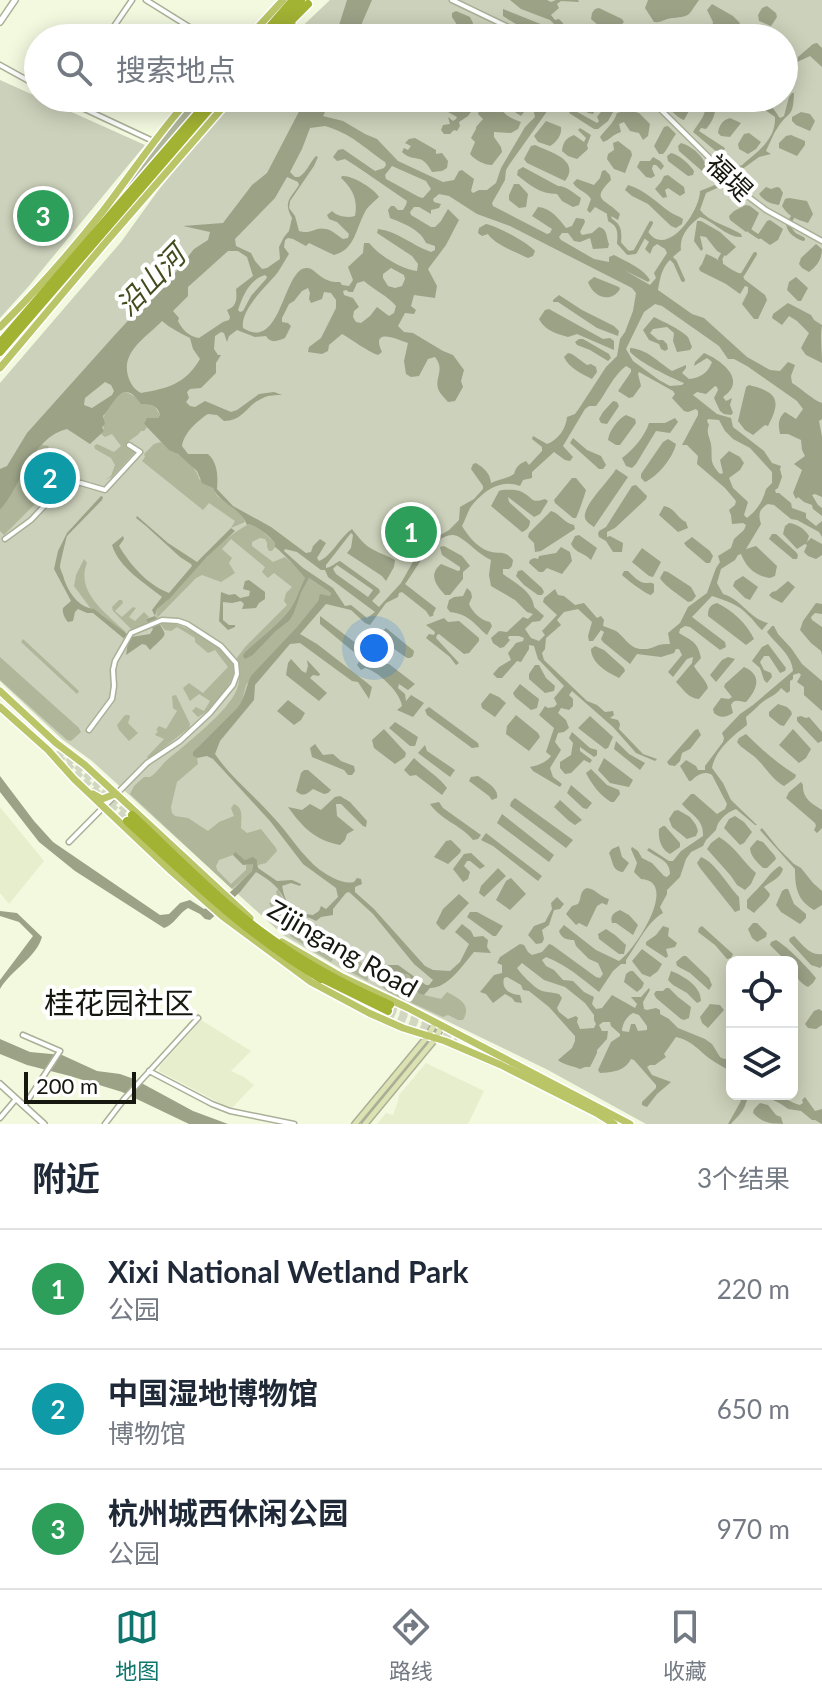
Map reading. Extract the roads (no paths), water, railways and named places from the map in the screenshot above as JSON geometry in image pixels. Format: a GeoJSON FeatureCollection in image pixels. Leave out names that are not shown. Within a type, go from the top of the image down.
{"type":"FeatureCollection","features":[{"type":"Feature","properties":{"kind":"highway"},"geometry":{"type":"LineString","coordinates":[[267,24],[284,0]]}},
{"type":"Feature","properties":{"kind":"highway"},"geometry":{"type":"LineString","coordinates":[[270,24],[293,0]]}},
{"type":"Feature","properties":{"kind":"highway"},"geometry":{"type":"LineString","coordinates":[[283,24],[307,1]]}},
{"type":"Feature","properties":{"kind":"highway"},"geometry":{"type":"LineString","coordinates":[[289,24],[307,1]]}},
{"type":"Feature","properties":{"kind":"highway"},"geometry":{"type":"LineString","coordinates":[[0,352],[198,112]]}},
{"type":"Feature","properties":{"kind":"highway"},"geometry":{"type":"LineString","coordinates":[[0,343],[209,112]]}},
{"type":"Feature","properties":{"kind":"highway"},"geometry":{"type":"LineString","coordinates":[[0,336],[43,298]]}},
{"type":"Feature","properties":{"kind":"highway"},"geometry":{"type":"LineString","coordinates":[[0,360],[43,298]]}},
{"type":"Feature","properties":{"kind":"highway"},"geometry":{"type":"LineString","coordinates":[[130,818],[266,944],[323,976]]}},
{"type":"Feature","properties":{"kind":"highway"},"geometry":{"type":"LineString","coordinates":[[228,910],[256,923]]}},
{"type":"Feature","properties":{"kind":"highway"},"geometry":{"type":"LineString","coordinates":[[228,910],[246,934]]}},
{"type":"Feature","properties":{"kind":"highway"},"geometry":{"type":"LineString","coordinates":[[279,940],[323,976]]}},
{"type":"Feature","properties":{"kind":"highway"},"geometry":{"type":"LineString","coordinates":[[270,952],[389,1008]]}},
{"type":"Feature","properties":{"kind":"main road"},"geometry":{"type":"LineString","coordinates":[[261,24],[284,0]]}},
{"type":"Feature","properties":{"kind":"main road"},"geometry":{"type":"LineString","coordinates":[[0,327],[100,215],[179,112]]}},
{"type":"Feature","properties":{"kind":"main road"},"geometry":{"type":"LineString","coordinates":[[0,368],[219,112]]}},
{"type":"Feature","properties":{"kind":"main road"},"geometry":{"type":"LineString","coordinates":[[0,691],[56,743],[85,765],[216,899]]}},
{"type":"Feature","properties":{"kind":"main road"},"geometry":{"type":"LineString","coordinates":[[0,707],[171,871],[216,899]]}},
{"type":"Feature","properties":{"kind":"main road"},"geometry":{"type":"LineString","coordinates":[[62,766],[98,798],[115,794]]}},
{"type":"Feature","properties":{"kind":"main road"},"geometry":{"type":"LineString","coordinates":[[123,802],[114,801],[112,811],[171,871]]}},
{"type":"Feature","properties":{"kind":"main road","name":"Zijingang Road"},"geometry":{"type":"LineString","coordinates":[[256,923],[342,977],[630,1124]]}},
{"type":"Feature","properties":{"kind":"main road","name":"Zijingang Road"},"geometry":{"type":"LineString","coordinates":[[246,934],[311,982],[350,1004],[403,1028],[445,1041],[501,1065],[614,1124]]}},
{"type":"Feature","properties":{"kind":"main road"},"geometry":{"type":"LineString","coordinates":[[365,1124],[438,1025]]}},
{"type":"Feature","properties":{"kind":"main road"},"geometry":{"type":"LineString","coordinates":[[355,1124],[432,1037]]}},
{"type":"Feature","properties":{"kind":"street"},"geometry":{"type":"LineString","coordinates":[[0,22],[15,0]]}},
{"type":"Feature","properties":{"kind":"street"},"geometry":{"type":"LineString","coordinates":[[116,24],[132,0]]}},
{"type":"Feature","properties":{"kind":"street"},"geometry":{"type":"LineString","coordinates":[[146,0],[185,24]]}},
{"type":"Feature","properties":{"kind":"street"},"geometry":{"type":"LineString","coordinates":[[452,0],[502,24]]}},
{"type":"Feature","properties":{"kind":"street"},"geometry":{"type":"LineString","coordinates":[[0,65],[24,78]]}},
{"type":"Feature","properties":{"kind":"street"},"geometry":{"type":"LineString","coordinates":[[91,112],[154,142]]}},
{"type":"Feature","properties":{"kind":"street","name":"福堤"},"geometry":{"type":"LineString","coordinates":[[663,112],[750,198],[822,241]]}},
{"type":"Feature","properties":{"kind":"street"},"geometry":{"type":"LineString","coordinates":[[5,539],[31,520],[66,483],[81,483],[105,490],[140,452],[131,445]]}},
{"type":"Feature","properties":{"kind":"street"},"geometry":{"type":"LineString","coordinates":[[69,842],[147,763],[180,741],[210,713],[229,692],[237,674],[236,663],[227,651],[187,624],[174,620],[162,620],[130,634],[113,670],[112,699],[89,730]]}},
{"type":"Feature","properties":{"kind":"street"},"geometry":{"type":"LineString","coordinates":[[105,1124],[198,1018]]}},
{"type":"Feature","properties":{"kind":"street"},"geometry":{"type":"LineString","coordinates":[[23,1035],[60,1051],[24,1106]]}},
{"type":"Feature","properties":{"kind":"street"},"geometry":{"type":"LineString","coordinates":[[149,1071],[230,1111],[294,1124]]}},
{"type":"Feature","properties":{"kind":"street"},"geometry":{"type":"LineString","coordinates":[[0,1084],[44,1124]]}},
{"type":"Feature","properties":{"kind":"street"},"geometry":{"type":"LineString","coordinates":[[0,1118],[16,1099]]}},
{"type":"Feature","properties":{"kind":"waterway"},"geometry":{"type":"LineString","coordinates":[[609,215],[619,230],[619,243],[628,253],[635,252],[651,223]]}},
{"type":"Feature","properties":{"kind":"waterway"},"geometry":{"type":"LineString","coordinates":[[792,218],[788,224],[790,230],[803,239]]}},
{"type":"Feature","properties":{"kind":"waterway"},"geometry":{"type":"LineString","coordinates":[[750,231],[759,237]]}},
{"type":"Feature","properties":{"kind":"waterway"},"geometry":{"type":"LineString","coordinates":[[721,262],[723,254]]}},
{"type":"Feature","properties":{"kind":"waterway"},"geometry":{"type":"LineString","coordinates":[[743,274],[755,254]]}},
{"type":"Feature","properties":{"kind":"waterway"},"geometry":{"type":"LineString","coordinates":[[671,258],[683,280]]}},
{"type":"Feature","properties":{"kind":"tunnel"},"geometry":{"type":"LineString","coordinates":[[59,749],[132,815]]}},
{"type":"Feature","properties":{"kind":"tunnel"},"geometry":{"type":"LineString","coordinates":[[57,756],[127,821]]}},
{"type":"Feature","properties":{"kind":"tunnel"},"geometry":{"type":"LineString","coordinates":[[390,1005],[438,1027]]}},
{"type":"Feature","properties":{"kind":"tunnel"},"geometry":{"type":"LineString","coordinates":[[388,1011],[456,1042]]}},
{"type":"Feature","properties":{"kind":"place","name":"杭州城西休闲公园"},"geometry":{"type":"Point","coordinates":[43,216]}},
{"type":"Feature","properties":{"kind":"place","name":"中国湿地博物馆"},"geometry":{"type":"Point","coordinates":[50,478]}},
{"type":"Feature","properties":{"kind":"place","name":"Xixi National Wetland Park"},"geometry":{"type":"Point","coordinates":[411,532]}},
{"type":"Feature","properties":{"kind":"district","name":"桂花园社区"},"geometry":{"type":"Point","coordinates":[119,1002]}},
{"type":"Feature","properties":{"kind":"water label","name":"沿山河"},"geometry":{"type":"Point","coordinates":[150,280]}}]}
